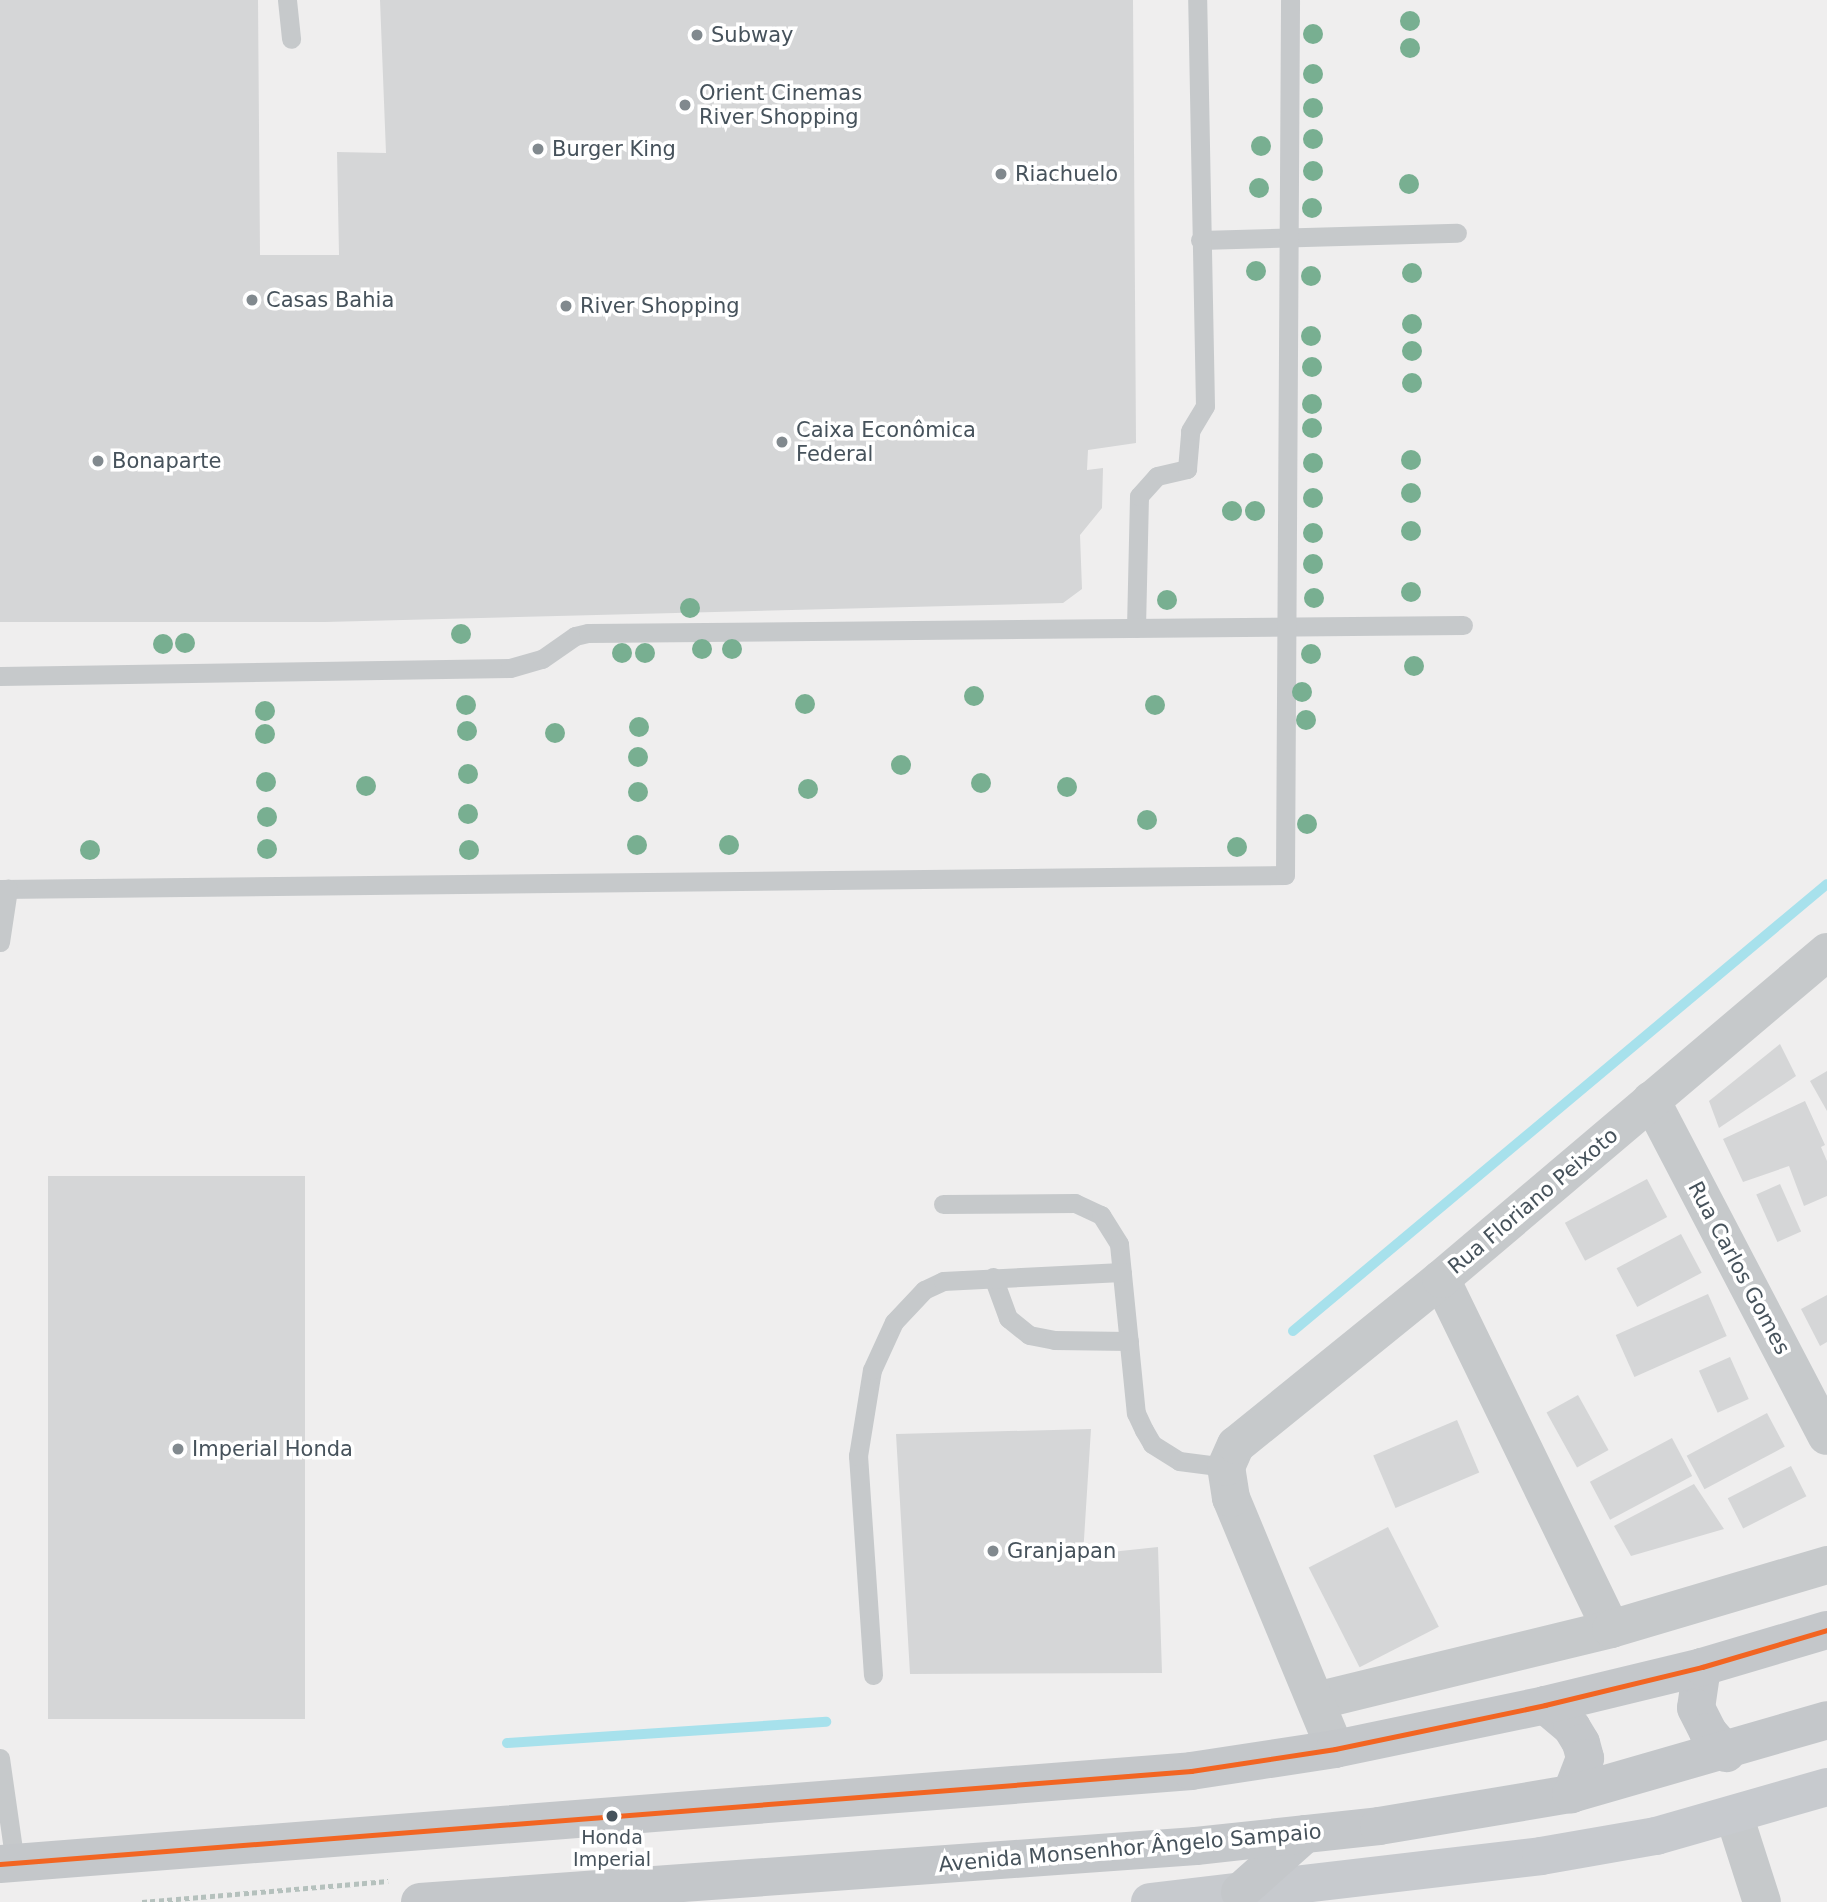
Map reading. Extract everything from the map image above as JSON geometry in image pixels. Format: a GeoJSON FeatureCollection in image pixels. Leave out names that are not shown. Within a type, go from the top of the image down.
{"type":"FeatureCollection","features":[{"type":"Feature","properties":{"kind":"main road"},"geometry":{"type":"LineString","coordinates":[[7,1864],[1191,1771],[1335,1749],[1545,1705],[1702,1667],[1827,1630]]}},
{"type":"Feature","properties":{"kind":"main road"},"geometry":{"type":"LineString","coordinates":[[1702,1667],[1696,1708],[1708,1732],[1726,1753]]}},
{"type":"Feature","properties":{"kind":"main road"},"geometry":{"type":"LineString","coordinates":[[1545,1705],[1572,1728],[1583,1751],[1583,1766],[1571,1794]]}},
{"type":"Feature","properties":{"kind":"main road","name":"Avenida Monsenhor Ângelo Sampaio"},"geometry":{"type":"LineString","coordinates":[[420,1902],[1196,1846],[1305,1834],[1571,1794],[1726,1753],[1827,1720]]}},
{"type":"Feature","properties":{"kind":"main road"},"geometry":{"type":"LineString","coordinates":[[1240,1892],[1305,1834]]}},
{"type":"Feature","properties":{"kind":"street","name":"Rua Floriano Peixoto"},"geometry":{"type":"LineString","coordinates":[[1231,1456],[1827,952]]}},
{"type":"Feature","properties":{"kind":"street","name":"Rua Carlos Gomes"},"geometry":{"type":"LineString","coordinates":[[1651,1100],[1827,1436]]}},
{"type":"Feature","properties":{"kind":"street"},"geometry":{"type":"LineString","coordinates":[[1441,1279],[1611,1629]]}},
{"type":"Feature","properties":{"kind":"street"},"geometry":{"type":"LineString","coordinates":[[1231,1456],[1231,1499],[1317,1700],[1335,1749]]}},
{"type":"Feature","properties":{"kind":"street"},"geometry":{"type":"LineString","coordinates":[[1317,1700],[1611,1629],[1827,1565]]}},
{"type":"Feature","properties":{"kind":"street"},"geometry":{"type":"LineString","coordinates":[[1150,1902],[1541,1856],[1656,1836],[1827,1787]]}},
{"type":"Feature","properties":{"kind":"street"},"geometry":{"type":"LineString","coordinates":[[1734,1815],[1762,1902]]}},
{"type":"Feature","properties":{"kind":"lane"},"geometry":{"type":"LineString","coordinates":[[287,0],[291,39]]}},
{"type":"Feature","properties":{"kind":"lane"},"geometry":{"type":"LineString","coordinates":[[1136,628],[1139,496],[1157,476],[1187,469],[1190,431],[1205,406],[1197,0]]}},
{"type":"Feature","properties":{"kind":"lane"},"geometry":{"type":"LineString","coordinates":[[0,942],[4,889],[1285,875],[1290,0]]}},
{"type":"Feature","properties":{"kind":"lane"},"geometry":{"type":"LineString","coordinates":[[1200,240],[1457,233]]}},
{"type":"Feature","properties":{"kind":"lane"},"geometry":{"type":"LineString","coordinates":[[0,676],[510,668],[542,659],[575,636],[587,633],[1463,625]]}},
{"type":"Feature","properties":{"kind":"lane"},"geometry":{"type":"LineString","coordinates":[[943,1204],[1085,1205],[1111,1225],[1119,1244],[1136,1413],[1152,1444],[1179,1461],[1231,1456]]}},
{"type":"Feature","properties":{"kind":"lane"},"geometry":{"type":"LineString","coordinates":[[873,1675],[858,1455],[872,1370],[894,1322],[924,1290],[943,1281],[1122,1272]]}},
{"type":"Feature","properties":{"kind":"lane"},"geometry":{"type":"LineString","coordinates":[[993,1277],[1008,1318],[1029,1335],[1054,1340],[1129,1342]]}},
{"type":"Feature","properties":{"kind":"lane"},"geometry":{"type":"LineString","coordinates":[[0,1758],[7,1864]]}},
{"type":"Feature","properties":{"kind":"building","name":"River Shopping"},"geometry":{"type":"Polygon","coordinates":[[[0,0],[258,0],[260,255],[339,255],[337,152],[386,153],[380,0],[1133,0],[1136,443],[1088,450],[1087,470],[1103,468],[1102,508],[1080,535],[1082,589],[1063,603],[325,622],[0,622],[0,0]]]}},
{"type":"Feature","properties":{"kind":"building"},"geometry":{"type":"Polygon","coordinates":[[[1780,1044],[1796,1076],[1719,1128],[1709,1101],[1780,1044]]]}},
{"type":"Feature","properties":{"kind":"building"},"geometry":{"type":"Polygon","coordinates":[[[1827,1071],[1827,1111],[1810,1081],[1827,1071]]]}},
{"type":"Feature","properties":{"kind":"building"},"geometry":{"type":"Polygon","coordinates":[[[1805,1101],[1825,1145],[1821,1147],[1827,1161],[1827,1196],[1804,1206],[1789,1166],[1743,1182],[1723,1139],[1805,1101]]]}},
{"type":"Feature","properties":{"kind":"building","name":"Imperial Honda"},"geometry":{"type":"Polygon","coordinates":[[[48,1176],[305,1176],[305,1719],[48,1719],[48,1176]]]}},
{"type":"Feature","properties":{"kind":"building"},"geometry":{"type":"Polygon","coordinates":[[[1647,1179],[1667,1217],[1585,1261],[1565,1223],[1647,1179]]]}},
{"type":"Feature","properties":{"kind":"building"},"geometry":{"type":"Polygon","coordinates":[[[1780,1184],[1801,1232],[1777,1242],[1756,1195],[1780,1184]]]}},
{"type":"Feature","properties":{"kind":"building"},"geometry":{"type":"Polygon","coordinates":[[[1681,1234],[1702,1273],[1637,1307],[1617,1268],[1681,1234]]]}},
{"type":"Feature","properties":{"kind":"building"},"geometry":{"type":"Polygon","coordinates":[[[1708,1294],[1727,1336],[1634,1377],[1616,1335],[1708,1294]]]}},
{"type":"Feature","properties":{"kind":"building"},"geometry":{"type":"Polygon","coordinates":[[[1827,1295],[1827,1342],[1820,1346],[1801,1309],[1827,1295]]]}},
{"type":"Feature","properties":{"kind":"building"},"geometry":{"type":"Polygon","coordinates":[[[1730,1357],[1749,1399],[1718,1413],[1699,1371],[1730,1357]]]}},
{"type":"Feature","properties":{"kind":"building"},"geometry":{"type":"Polygon","coordinates":[[[1578,1395],[1609,1450],[1577,1468],[1547,1412],[1578,1395]]]}},
{"type":"Feature","properties":{"kind":"building"},"geometry":{"type":"Polygon","coordinates":[[[1767,1413],[1785,1447],[1704,1489],[1687,1456],[1767,1413]]]}},
{"type":"Feature","properties":{"kind":"building"},"geometry":{"type":"Polygon","coordinates":[[[1457,1420],[1479,1472],[1396,1508],[1373,1456],[1457,1420]]]}},
{"type":"Feature","properties":{"kind":"building","name":"Granjapan"},"geometry":{"type":"Polygon","coordinates":[[[1091,1429],[1083,1555],[1158,1547],[1162,1673],[910,1674],[896,1434],[1091,1429]]]}},
{"type":"Feature","properties":{"kind":"building"},"geometry":{"type":"Polygon","coordinates":[[[1672,1438],[1692,1476],[1610,1520],[1590,1482],[1672,1438]]]}},
{"type":"Feature","properties":{"kind":"building"},"geometry":{"type":"Polygon","coordinates":[[[1791,1466],[1806,1496],[1743,1529],[1728,1498],[1791,1466]]]}},
{"type":"Feature","properties":{"kind":"building"},"geometry":{"type":"Polygon","coordinates":[[[1694,1484],[1724,1529],[1631,1556],[1614,1526],[1694,1484]]]}},
{"type":"Feature","properties":{"kind":"building"},"geometry":{"type":"Polygon","coordinates":[[[1388,1527],[1439,1627],[1360,1667],[1309,1567],[1388,1527]]]}},
{"type":"Feature","properties":{"kind":"waterway"},"geometry":{"type":"LineString","coordinates":[[1293,1331],[1827,884]]}},
{"type":"Feature","properties":{"kind":"waterway"},"geometry":{"type":"LineString","coordinates":[[507,1743],[826,1722]]}},
{"type":"Feature","properties":{"kind":"transit line"},"geometry":{"type":"LineString","coordinates":[[0,1864],[1191,1771],[1335,1749],[1545,1705],[1702,1667],[1827,1630]]}},
{"type":"Feature","properties":{"kind":"place","name":"Subway"},"geometry":{"type":"Point","coordinates":[697,35]}},
{"type":"Feature","properties":{"kind":"place","name":"Orient Cinemas River Shopping"},"geometry":{"type":"Point","coordinates":[685,105]}},
{"type":"Feature","properties":{"kind":"place","name":"Burger King"},"geometry":{"type":"Point","coordinates":[538,149]}},
{"type":"Feature","properties":{"kind":"place","name":"Riachuelo"},"geometry":{"type":"Point","coordinates":[1001,174]}},
{"type":"Feature","properties":{"kind":"place","name":"Casas Bahia"},"geometry":{"type":"Point","coordinates":[252,300]}},
{"type":"Feature","properties":{"kind":"place","name":"River Shopping"},"geometry":{"type":"Point","coordinates":[566,306]}},
{"type":"Feature","properties":{"kind":"place","name":"Caixa Econômica Federal"},"geometry":{"type":"Point","coordinates":[782,442]}},
{"type":"Feature","properties":{"kind":"place","name":"Bonaparte"},"geometry":{"type":"Point","coordinates":[98,461]}},
{"type":"Feature","properties":{"kind":"place","name":"Imperial Honda"},"geometry":{"type":"Point","coordinates":[178,1449]}},
{"type":"Feature","properties":{"kind":"place","name":"Granjapan"},"geometry":{"type":"Point","coordinates":[993,1551]}},
{"type":"Feature","properties":{"kind":"place","name":"Honda Imperial"},"geometry":{"type":"Point","coordinates":[612,1816]}}]}
